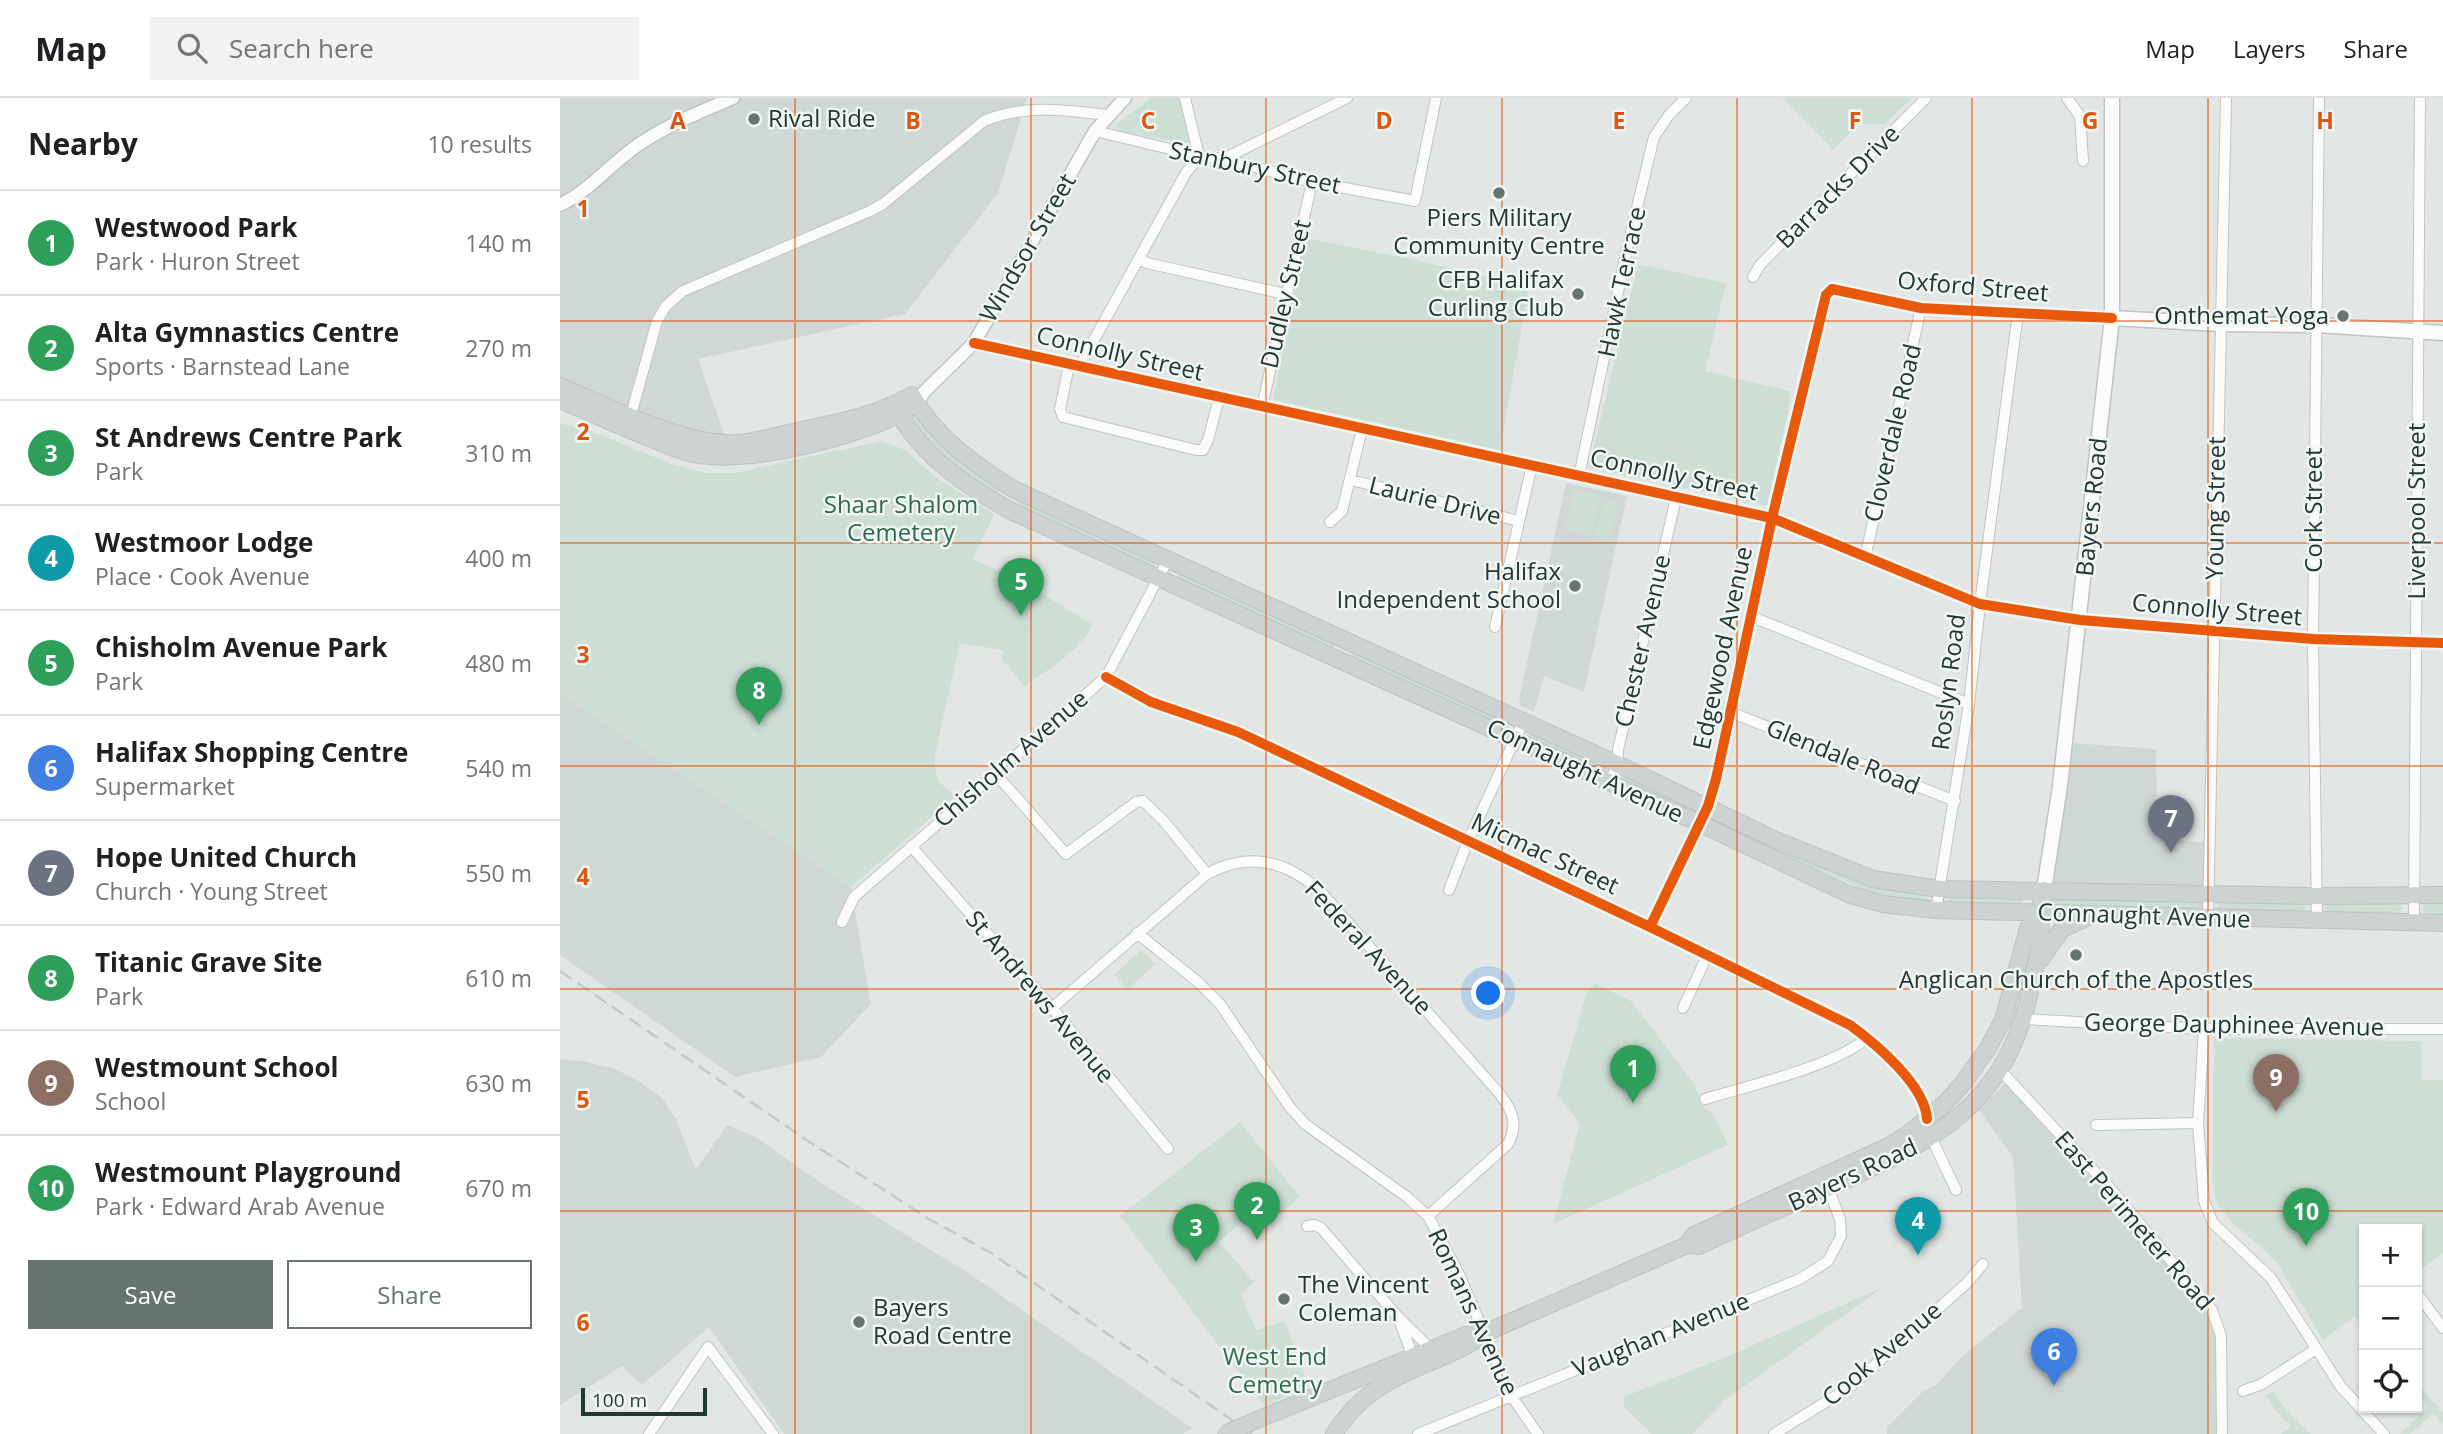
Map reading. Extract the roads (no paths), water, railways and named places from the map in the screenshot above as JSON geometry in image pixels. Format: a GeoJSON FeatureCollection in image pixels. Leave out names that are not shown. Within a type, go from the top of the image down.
{"type":"FeatureCollection","features":[{"type":"Feature","properties":{"kind":"main road","name":"Bayers Road"},"geometry":{"type":"LineString","coordinates":[[1687,1245],[1694,1236],[1889,1146],[1942,1106],[1961,1086],[2003,1020],[2028,928],[2039,912],[2044,890],[2059,797],[2080,620],[2112,318],[2112,98]]}},
{"type":"Feature","properties":{"kind":"main road","name":"Oxford Street"},"geometry":{"type":"LineString","coordinates":[[2112,318],[2220,324],[2316,325],[2443,333]]}},
{"type":"Feature","properties":{"kind":"main road","name":"Windsor Street"},"geometry":{"type":"LineString","coordinates":[[560,386],[625,423],[691,454],[720,457],[768,453],[868,427],[917,397]]}},
{"type":"Feature","properties":{"kind":"main road","name":"Connaught Avenue"},"geometry":{"type":"LineString","coordinates":[[917,397],[949,444],[1013,489],[1348,640],[1776,840],[1864,875],[1898,884],[1940,889],[2318,896],[2443,895]]}},
{"type":"Feature","properties":{"kind":"main road","name":"Windsor Street"},"geometry":{"type":"LineString","coordinates":[[560,400],[625,423],[695,439],[736,443],[897,410]]}},
{"type":"Feature","properties":{"kind":"main road","name":"Connaught Avenue"},"geometry":{"type":"LineString","coordinates":[[897,410],[923,448],[954,475],[1013,512],[1699,823],[1848,894],[1883,904],[1936,910],[2317,922],[2443,923]]}},
{"type":"Feature","properties":{"kind":"main road"},"geometry":{"type":"LineString","coordinates":[[560,412],[625,423]]}},
{"type":"Feature","properties":{"kind":"main road"},"geometry":{"type":"LineString","coordinates":[[868,427],[898,430],[923,448]]}},
{"type":"Feature","properties":{"kind":"main road"},"geometry":{"type":"LineString","coordinates":[[1339,660],[1348,640]]}},
{"type":"Feature","properties":{"kind":"main road","name":"Bayers Road"},"geometry":{"type":"LineString","coordinates":[[1335,1434],[1350,1411],[1375,1388],[1393,1378],[1470,1346],[1485,1333],[1687,1245],[1699,1246],[1903,1154],[1931,1137],[1978,1098],[2000,1070],[2025,1019],[2043,927],[2039,912]]}},
{"type":"Feature","properties":{"kind":"main road"},"geometry":{"type":"LineString","coordinates":[[2034,974],[2050,944],[2062,929],[2097,914]]}},
{"type":"Feature","properties":{"kind":"main road"},"geometry":{"type":"LineString","coordinates":[[1990,1044],[1993,1059],[2000,1070]]}},
{"type":"Feature","properties":{"kind":"main road"},"geometry":{"type":"LineString","coordinates":[[1942,1106],[1955,1097],[1966,1094],[1978,1098]]}},
{"type":"Feature","properties":{"kind":"main road","name":"Bayers Road"},"geometry":{"type":"LineString","coordinates":[[1225,1434],[1466,1335],[1485,1333]]}},
{"type":"Feature","properties":{"kind":"street"},"geometry":{"type":"LineString","coordinates":[[560,205],[642,142],[733,98]]}},
{"type":"Feature","properties":{"kind":"street","name":"Windsor Street"},"geometry":{"type":"LineString","coordinates":[[917,397],[974,343],[1095,131],[1125,98]]}},
{"type":"Feature","properties":{"kind":"street"},"geometry":{"type":"LineString","coordinates":[[1185,98],[1199,156],[1186,173],[1139,259],[1074,366],[1060,409],[1063,417],[1203,450],[1219,398]]}},
{"type":"Feature","properties":{"kind":"street"},"geometry":{"type":"LineString","coordinates":[[1223,159],[1347,98]]}},
{"type":"Feature","properties":{"kind":"street","name":"Stanbury Street"},"geometry":{"type":"LineString","coordinates":[[1095,131],[1312,182],[1415,201],[1436,98]]}},
{"type":"Feature","properties":{"kind":"street","name":"Hawk Terrace"},"geometry":{"type":"LineString","coordinates":[[1579,476],[1654,137],[1668,115],[1686,98]]}},
{"type":"Feature","properties":{"kind":"street","name":"Barracks Drive"},"geometry":{"type":"LineString","coordinates":[[1753,277],[1760,265],[1926,98]]}},
{"type":"Feature","properties":{"kind":"street"},"geometry":{"type":"LineString","coordinates":[[2067,98],[2080,116],[2083,161]]}},
{"type":"Feature","properties":{"kind":"street","name":"Young Street"},"geometry":{"type":"LineString","coordinates":[[2207,918],[2226,98]]}},
{"type":"Feature","properties":{"kind":"street","name":"Cork Street"},"geometry":{"type":"LineString","coordinates":[[2317,922],[2314,639],[2319,98]]}},
{"type":"Feature","properties":{"kind":"street","name":"Liverpool Street"},"geometry":{"type":"LineString","coordinates":[[2414,924],[2420,98]]}},
{"type":"Feature","properties":{"kind":"street"},"geometry":{"type":"LineString","coordinates":[[625,423],[657,321],[666,306],[683,291],[870,211],[984,121],[1003,113],[1024,109],[1108,115]]}},
{"type":"Feature","properties":{"kind":"street","name":"Dudley Street"},"geometry":{"type":"LineString","coordinates":[[1262,407],[1312,182]]}},
{"type":"Feature","properties":{"kind":"street"},"geometry":{"type":"LineString","coordinates":[[560,196],[580,192]]}},
{"type":"Feature","properties":{"kind":"street"},"geometry":{"type":"LineString","coordinates":[[1139,259],[1147,264],[1285,294]]}},
{"type":"Feature","properties":{"kind":"street","name":"Oxford Street"},"geometry":{"type":"LineString","coordinates":[[1832,289],[1922,308],[2112,318]]}},
{"type":"Feature","properties":{"kind":"street","name":"Edgewood Avenue"},"geometry":{"type":"LineString","coordinates":[[1650,927],[1708,806],[1716,779],[1772,519],[1826,295],[1832,289]]}},
{"type":"Feature","properties":{"kind":"street","name":"Cloverdale Road"},"geometry":{"type":"LineString","coordinates":[[1865,558],[1922,308]]}},
{"type":"Feature","properties":{"kind":"street","name":"Roslyn Road"},"geometry":{"type":"LineString","coordinates":[[1936,910],[1969,704],[2018,313]]}},
{"type":"Feature","properties":{"kind":"street","name":"Connolly Street"},"geometry":{"type":"LineString","coordinates":[[974,343],[1772,519],[1980,604],[2080,620],[2314,639],[2443,643]]}},
{"type":"Feature","properties":{"kind":"street"},"geometry":{"type":"LineString","coordinates":[[1330,522],[1342,511],[1362,429]]}},
{"type":"Feature","properties":{"kind":"street"},"geometry":{"type":"LineString","coordinates":[[1495,626],[1532,465]]}},
{"type":"Feature","properties":{"kind":"street","name":"Laurie Drive"},"geometry":{"type":"LineString","coordinates":[[1351,480],[1519,521]]}},
{"type":"Feature","properties":{"kind":"street","name":"Chester Avenue"},"geometry":{"type":"LineString","coordinates":[[1610,783],[1617,764],[1676,498]]}},
{"type":"Feature","properties":{"kind":"street"},"geometry":{"type":"LineString","coordinates":[[1158,579],[1168,560]]}},
{"type":"Feature","properties":{"kind":"street","name":"Chisholm Avenue"},"geometry":{"type":"LineString","coordinates":[[842,922],[854,897],[1106,677],[1158,579]]}},
{"type":"Feature","properties":{"kind":"street"},"geometry":{"type":"LineString","coordinates":[[1750,616],[1969,704]]}},
{"type":"Feature","properties":{"kind":"street","name":"Micmac Street"},"geometry":{"type":"LineString","coordinates":[[1106,677],[1151,702],[1238,732],[1850,1025],[1896,1065],[1926,1106],[1927,1118]]}},
{"type":"Feature","properties":{"kind":"street","name":"Glendale Road"},"geometry":{"type":"LineString","coordinates":[[1730,712],[1955,801]]}},
{"type":"Feature","properties":{"kind":"street"},"geometry":{"type":"LineString","coordinates":[[1449,890],[1468,841],[1524,722]]}},
{"type":"Feature","properties":{"kind":"street"},"geometry":{"type":"LineString","coordinates":[[995,773],[1066,853],[1136,802],[1143,801],[1163,820],[1207,874]]}},
{"type":"Feature","properties":{"kind":"street","name":"St Andrews Avenue"},"geometry":{"type":"LineString","coordinates":[[911,846],[1052,1008],[1168,1149]]}},
{"type":"Feature","properties":{"kind":"street","name":"Federal Avenue"},"geometry":{"type":"LineString","coordinates":[[1052,1008],[1207,874],[1238,862],[1259,861],[1284,866],[1306,878],[1510,1107],[1514,1126],[1507,1144],[1428,1216]]}},
{"type":"Feature","properties":{"kind":"street","name":"Romans Avenue"},"geometry":{"type":"LineString","coordinates":[[1137,933],[1198,982],[1220,1004],[1289,1106],[1305,1124],[1408,1197],[1428,1216],[1457,1270],[1512,1397],[1538,1434]]}},
{"type":"Feature","properties":{"kind":"street"},"geometry":{"type":"LineString","coordinates":[[1683,1008],[1707,956]]}},
{"type":"Feature","properties":{"kind":"street","name":"George Dauphinee Avenue"},"geometry":{"type":"LineString","coordinates":[[2025,1019],[2204,1028],[2443,1029]]}},
{"type":"Feature","properties":{"kind":"street"},"geometry":{"type":"LineString","coordinates":[[2204,1028],[2198,1123],[2207,1213],[2220,1230],[2271,1278],[2341,1387],[2384,1434]]}},
{"type":"Feature","properties":{"kind":"street"},"geometry":{"type":"LineString","coordinates":[[1705,1099],[1812,1066],[1859,1045],[1867,1038]]}},
{"type":"Feature","properties":{"kind":"street","name":"East Perimeter Road"},"geometry":{"type":"LineString","coordinates":[[2000,1070],[2111,1189],[2212,1310],[2221,1336],[2222,1434]]}},
{"type":"Feature","properties":{"kind":"street"},"geometry":{"type":"LineString","coordinates":[[2096,1125],[2198,1123]]}},
{"type":"Feature","properties":{"kind":"street"},"geometry":{"type":"LineString","coordinates":[[1931,1137],[1956,1190]]}},
{"type":"Feature","properties":{"kind":"street","name":"Vaughan Avenue"},"geometry":{"type":"LineString","coordinates":[[1418,1434],[1800,1279],[1828,1261],[1841,1236],[1840,1219],[1828,1188]]}},
{"type":"Feature","properties":{"kind":"street"},"geometry":{"type":"LineString","coordinates":[[1307,1226],[1315,1225],[1321,1228],[1398,1317],[1431,1349]]}},
{"type":"Feature","properties":{"kind":"street","name":"Cook Avenue"},"geometry":{"type":"LineString","coordinates":[[1774,1434],[1850,1387],[1967,1283],[1983,1264]]}},
{"type":"Feature","properties":{"kind":"street"},"geometry":{"type":"LineString","coordinates":[[2422,1301],[2443,1328]]}},
{"type":"Feature","properties":{"kind":"street"},"geometry":{"type":"LineString","coordinates":[[1398,1317],[1413,1357]]}},
{"type":"Feature","properties":{"kind":"street"},"geometry":{"type":"LineString","coordinates":[[649,1434],[708,1347],[773,1434]]}},
{"type":"Feature","properties":{"kind":"street"},"geometry":{"type":"LineString","coordinates":[[2243,1391],[2262,1384],[2316,1349]]}},
{"type":"Feature","properties":{"kind":"railway"},"geometry":{"type":"LineString","coordinates":[[560,971],[808,1141],[929,1219],[991,1253],[1252,1434]]}},
{"type":"Feature","properties":{"kind":"place","name":"Rival Ride"},"geometry":{"type":"Point","coordinates":[754,119]}},
{"type":"Feature","properties":{"kind":"place","name":"Piers Military Community Centre"},"geometry":{"type":"Point","coordinates":[1499,193]}},
{"type":"Feature","properties":{"kind":"place","name":"CFB Halifax Curling Club"},"geometry":{"type":"Point","coordinates":[1578,294]}},
{"type":"Feature","properties":{"kind":"place","name":"Onthemat Yoga"},"geometry":{"type":"Point","coordinates":[2343,316]}},
{"type":"Feature","properties":{"kind":"place","name":"Halifax Independent School"},"geometry":{"type":"Point","coordinates":[1575,586]}},
{"type":"Feature","properties":{"kind":"place","name":"Chisholm Avenue Park"},"geometry":{"type":"Point","coordinates":[1021,616]}},
{"type":"Feature","properties":{"kind":"place","name":"Titanic Grave Site"},"geometry":{"type":"Point","coordinates":[759,725]}},
{"type":"Feature","properties":{"kind":"place","name":"Hope United Church"},"geometry":{"type":"Point","coordinates":[2171,853]}},
{"type":"Feature","properties":{"kind":"place","name":"Anglican Church of the Apostles"},"geometry":{"type":"Point","coordinates":[2076,955]}},
{"type":"Feature","properties":{"kind":"place","name":"Westwood Park"},"geometry":{"type":"Point","coordinates":[1633,1103]}},
{"type":"Feature","properties":{"kind":"place","name":"Westmount School"},"geometry":{"type":"Point","coordinates":[2276,1112]}},
{"type":"Feature","properties":{"kind":"place","name":"Alta Gymnastics Centre"},"geometry":{"type":"Point","coordinates":[1257,1240]}},
{"type":"Feature","properties":{"kind":"place","name":"Westmount Playground"},"geometry":{"type":"Point","coordinates":[2306,1246]}},
{"type":"Feature","properties":{"kind":"place","name":"Westmoor Lodge"},"geometry":{"type":"Point","coordinates":[1918,1255]}},
{"type":"Feature","properties":{"kind":"place","name":"St Andrews Centre Park"},"geometry":{"type":"Point","coordinates":[1196,1262]}},
{"type":"Feature","properties":{"kind":"place","name":"The Vincent Coleman"},"geometry":{"type":"Point","coordinates":[1284,1299]}},
{"type":"Feature","properties":{"kind":"place","name":"Bayers Road Centre"},"geometry":{"type":"Point","coordinates":[859,1322]}},
{"type":"Feature","properties":{"kind":"place","name":"Halifax Shopping Centre"},"geometry":{"type":"Point","coordinates":[2054,1386]}},
{"type":"Feature","properties":{"kind":"park label","name":"Shaar Shalom Cemetery"},"geometry":{"type":"Point","coordinates":[901,519]}},
{"type":"Feature","properties":{"kind":"park label","name":"West End Cemetry"},"geometry":{"type":"Point","coordinates":[1275,1371]}}]}
